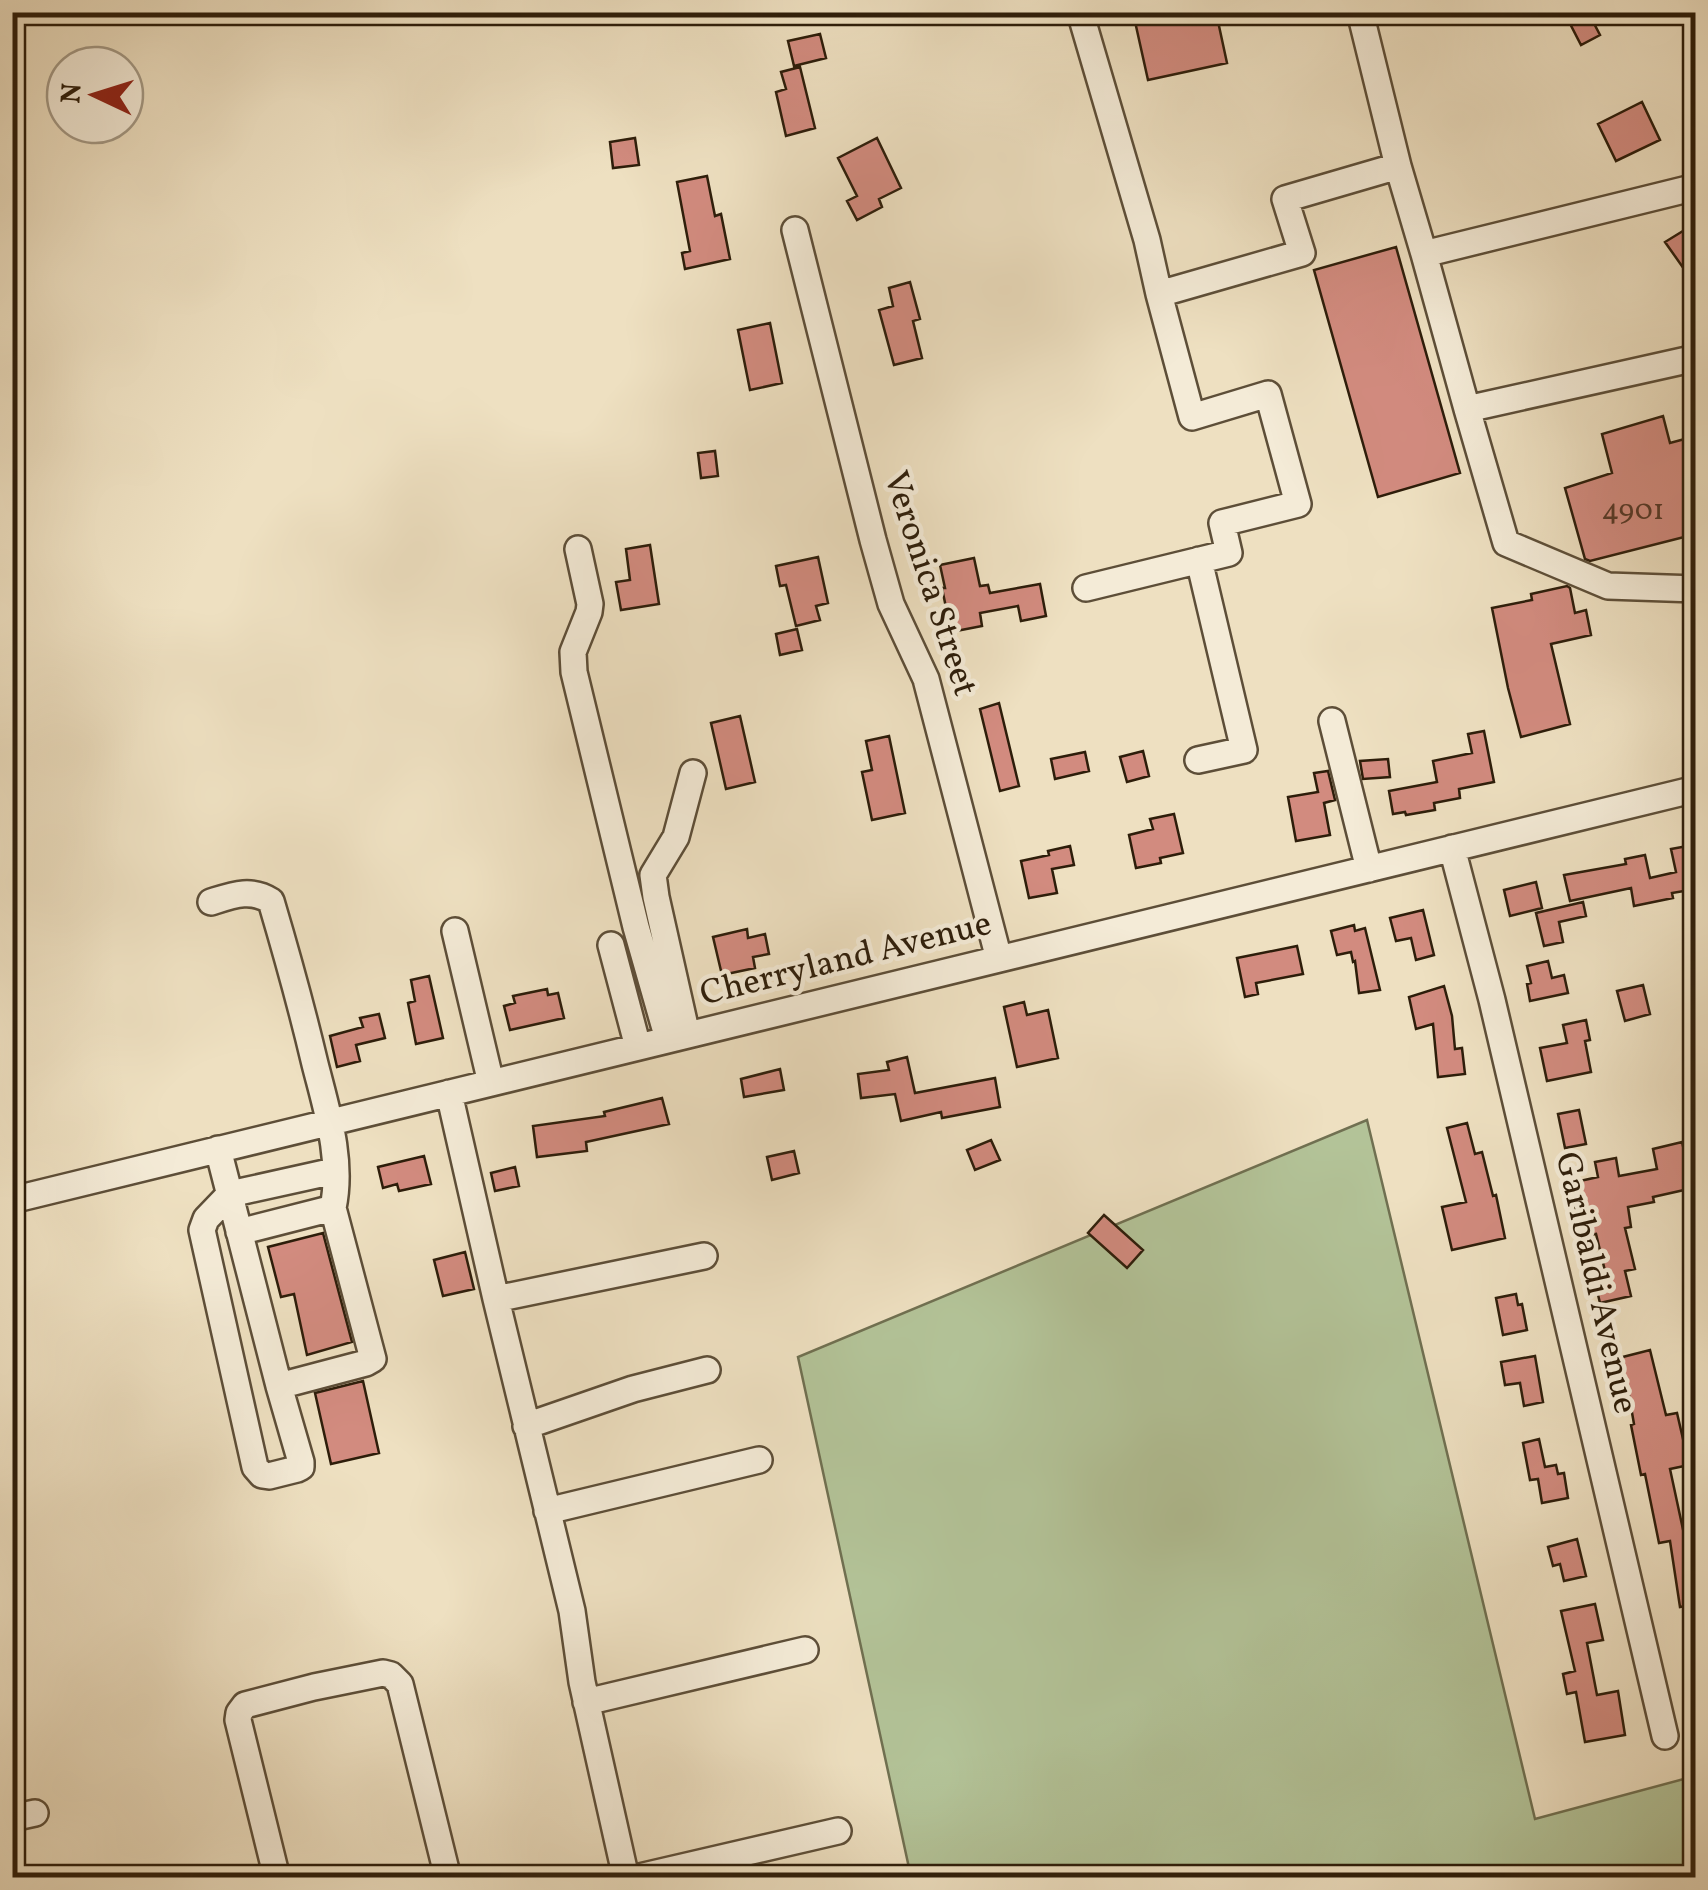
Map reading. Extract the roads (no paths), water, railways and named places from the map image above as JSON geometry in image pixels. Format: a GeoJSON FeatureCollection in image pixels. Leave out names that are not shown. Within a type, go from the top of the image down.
{"type":"FeatureCollection","features":[{"type":"Feature","properties":{"kind":"street"},"geometry":{"type":"LineString","coordinates":[[1080,12],[1192,417],[1268,394],[1298,504],[1222,523],[1229,553],[1086,588]]}},
{"type":"Feature","properties":{"kind":"street"},"geometry":{"type":"LineString","coordinates":[[1360,12],[1398,166],[1506,543],[1608,586],[1696,589]]}},
{"type":"Feature","properties":{"kind":"street"},"geometry":{"type":"LineString","coordinates":[[1159,294],[1302,253],[1285,199],[1398,166]]}},
{"type":"Feature","properties":{"kind":"street"},"geometry":{"type":"LineString","coordinates":[[1424,254],[1696,187]]}},
{"type":"Feature","properties":{"kind":"street","name":"Veronica Street"},"geometry":{"type":"LineString","coordinates":[[795,230],[882,572],[891,604],[926,679],[999,959]]}},
{"type":"Feature","properties":{"kind":"street"},"geometry":{"type":"LineString","coordinates":[[1467,409],[1696,358]]}},
{"type":"Feature","properties":{"kind":"street"},"geometry":{"type":"LineString","coordinates":[[578,549],[590,604],[573,652],[574,672],[636,927],[678,1037]]}},
{"type":"Feature","properties":{"kind":"street"},"geometry":{"type":"LineString","coordinates":[[1198,760],[1244,750],[1199,560]]}},
{"type":"Feature","properties":{"kind":"street"},"geometry":{"type":"LineString","coordinates":[[1332,720],[1369,869]]}},
{"type":"Feature","properties":{"kind":"street"},"geometry":{"type":"LineString","coordinates":[[678,1037],[653,875],[676,837],[693,774]]}},
{"type":"Feature","properties":{"kind":"street","name":"Cherryland Avenue"},"geometry":{"type":"LineString","coordinates":[[12,1200],[1696,789]]}},
{"type":"Feature","properties":{"kind":"street","name":"Garibaldi Avenue"},"geometry":{"type":"LineString","coordinates":[[1452,848],[1492,1000],[1665,1736]]}},
{"type":"Feature","properties":{"kind":"street"},"geometry":{"type":"LineString","coordinates":[[211,902],[248,892],[271,901],[335,1148],[333,1208],[373,1359],[278,1386]]}},
{"type":"Feature","properties":{"kind":"street"},"geometry":{"type":"LineString","coordinates":[[455,932],[491,1082]]}},
{"type":"Feature","properties":{"kind":"street"},"geometry":{"type":"LineString","coordinates":[[612,945],[638,1046]]}},
{"type":"Feature","properties":{"kind":"street"},"geometry":{"type":"LineString","coordinates":[[449,1093],[572,1611],[586,1702],[626,1878]]}},
{"type":"Feature","properties":{"kind":"street"},"geometry":{"type":"LineString","coordinates":[[218,1149],[230,1194],[240,1232],[278,1386],[300,1467],[262,1475],[255,1467],[202,1230],[206,1219],[230,1194],[334,1171]]}},
{"type":"Feature","properties":{"kind":"street"},"geometry":{"type":"LineString","coordinates":[[240,1232],[333,1208]]}},
{"type":"Feature","properties":{"kind":"street"},"geometry":{"type":"LineString","coordinates":[[496,1299],[704,1256]]}},
{"type":"Feature","properties":{"kind":"street"},"geometry":{"type":"LineString","coordinates":[[526,1426],[633,1388],[707,1370]]}},
{"type":"Feature","properties":{"kind":"street"},"geometry":{"type":"LineString","coordinates":[[547,1511],[758,1460]]}},
{"type":"Feature","properties":{"kind":"street"},"geometry":{"type":"LineString","coordinates":[[586,1702],[805,1650]]}},
{"type":"Feature","properties":{"kind":"street"},"geometry":{"type":"LineString","coordinates":[[277,1878],[239,1713],[245,1705],[384,1673],[400,1684],[448,1878]]}},
{"type":"Feature","properties":{"kind":"street"},"geometry":{"type":"LineString","coordinates":[[634,1878],[838,1831]]}}]}
